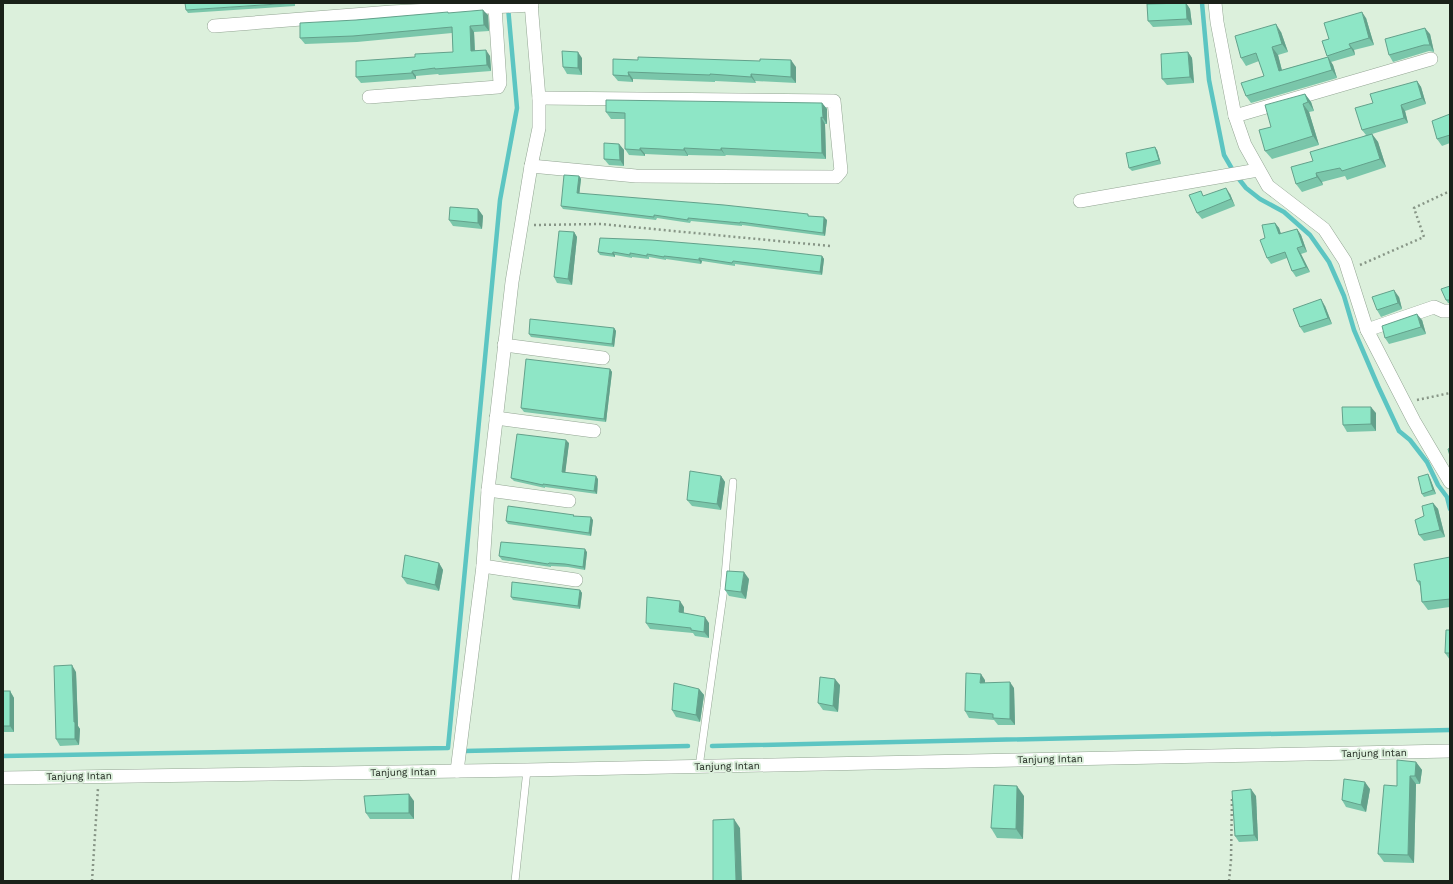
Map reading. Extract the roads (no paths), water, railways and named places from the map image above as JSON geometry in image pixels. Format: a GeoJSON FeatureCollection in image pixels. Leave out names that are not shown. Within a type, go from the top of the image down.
{"type":"FeatureCollection","features":[{"type":"Feature","properties":{"kind":"street"},"geometry":{"type":"LineString","coordinates":[[1215,3],[1216,22],[1235,116],[1245,145],[1268,186],[1324,229],[1345,261],[1367,330],[1405,403],[1450,482]]}},
{"type":"Feature","properties":{"kind":"street"},"geometry":{"type":"LineString","coordinates":[[214,26],[391,12],[498,7],[528,4],[539,98],[539,128],[531,166],[512,282],[488,490],[483,566],[457,771]]}},
{"type":"Feature","properties":{"kind":"street"},"geometry":{"type":"LineString","coordinates":[[369,97],[498,87],[500,83],[498,7]]}},
{"type":"Feature","properties":{"kind":"street"},"geometry":{"type":"LineString","coordinates":[[1235,116],[1431,59]]}},
{"type":"Feature","properties":{"kind":"street"},"geometry":{"type":"LineString","coordinates":[[531,166],[636,176],[836,177],[841,171],[834,102],[539,98]]}},
{"type":"Feature","properties":{"kind":"street"},"geometry":{"type":"LineString","coordinates":[[1080,201],[1258,170]]}},
{"type":"Feature","properties":{"kind":"street"},"geometry":{"type":"LineString","coordinates":[[1367,330],[1434,307],[1443,311],[1450,311]]}},
{"type":"Feature","properties":{"kind":"street"},"geometry":{"type":"LineString","coordinates":[[504,345],[603,358]]}},
{"type":"Feature","properties":{"kind":"street"},"geometry":{"type":"LineString","coordinates":[[496,418],[594,432]]}},
{"type":"Feature","properties":{"kind":"street"},"geometry":{"type":"LineString","coordinates":[[488,490],[569,502]]}},
{"type":"Feature","properties":{"kind":"street"},"geometry":{"type":"LineString","coordinates":[[483,566],[576,580]]}},
{"type":"Feature","properties":{"kind":"street","name":"Tanjung Intan"},"geometry":{"type":"LineString","coordinates":[[3,778],[699,767],[1450,751]]}},
{"type":"Feature","properties":{"kind":"lane"},"geometry":{"type":"LineString","coordinates":[[699,767],[724,588],[733,482]]}},
{"type":"Feature","properties":{"kind":"lane"},"geometry":{"type":"LineString","coordinates":[[515,881],[527,770]]}},
{"type":"Feature","properties":{"kind":"waterway"},"geometry":{"type":"LineString","coordinates":[[1202,3],[1209,80],[1224,155],[1235,174],[1246,188],[1260,199],[1284,212],[1310,235],[1329,262],[1344,296],[1354,330],[1399,431],[1410,440],[1427,462],[1438,485],[1447,497],[1450,509]]}},
{"type":"Feature","properties":{"kind":"waterway"},"geometry":{"type":"LineString","coordinates":[[3,756],[448,748],[500,200],[517,108],[508,7]]}},
{"type":"Feature","properties":{"kind":"waterway"},"geometry":{"type":"LineString","coordinates":[[712,746],[1450,730]]}},
{"type":"Feature","properties":{"kind":"waterway"},"geometry":{"type":"LineString","coordinates":[[464,751],[688,746]]}}]}
